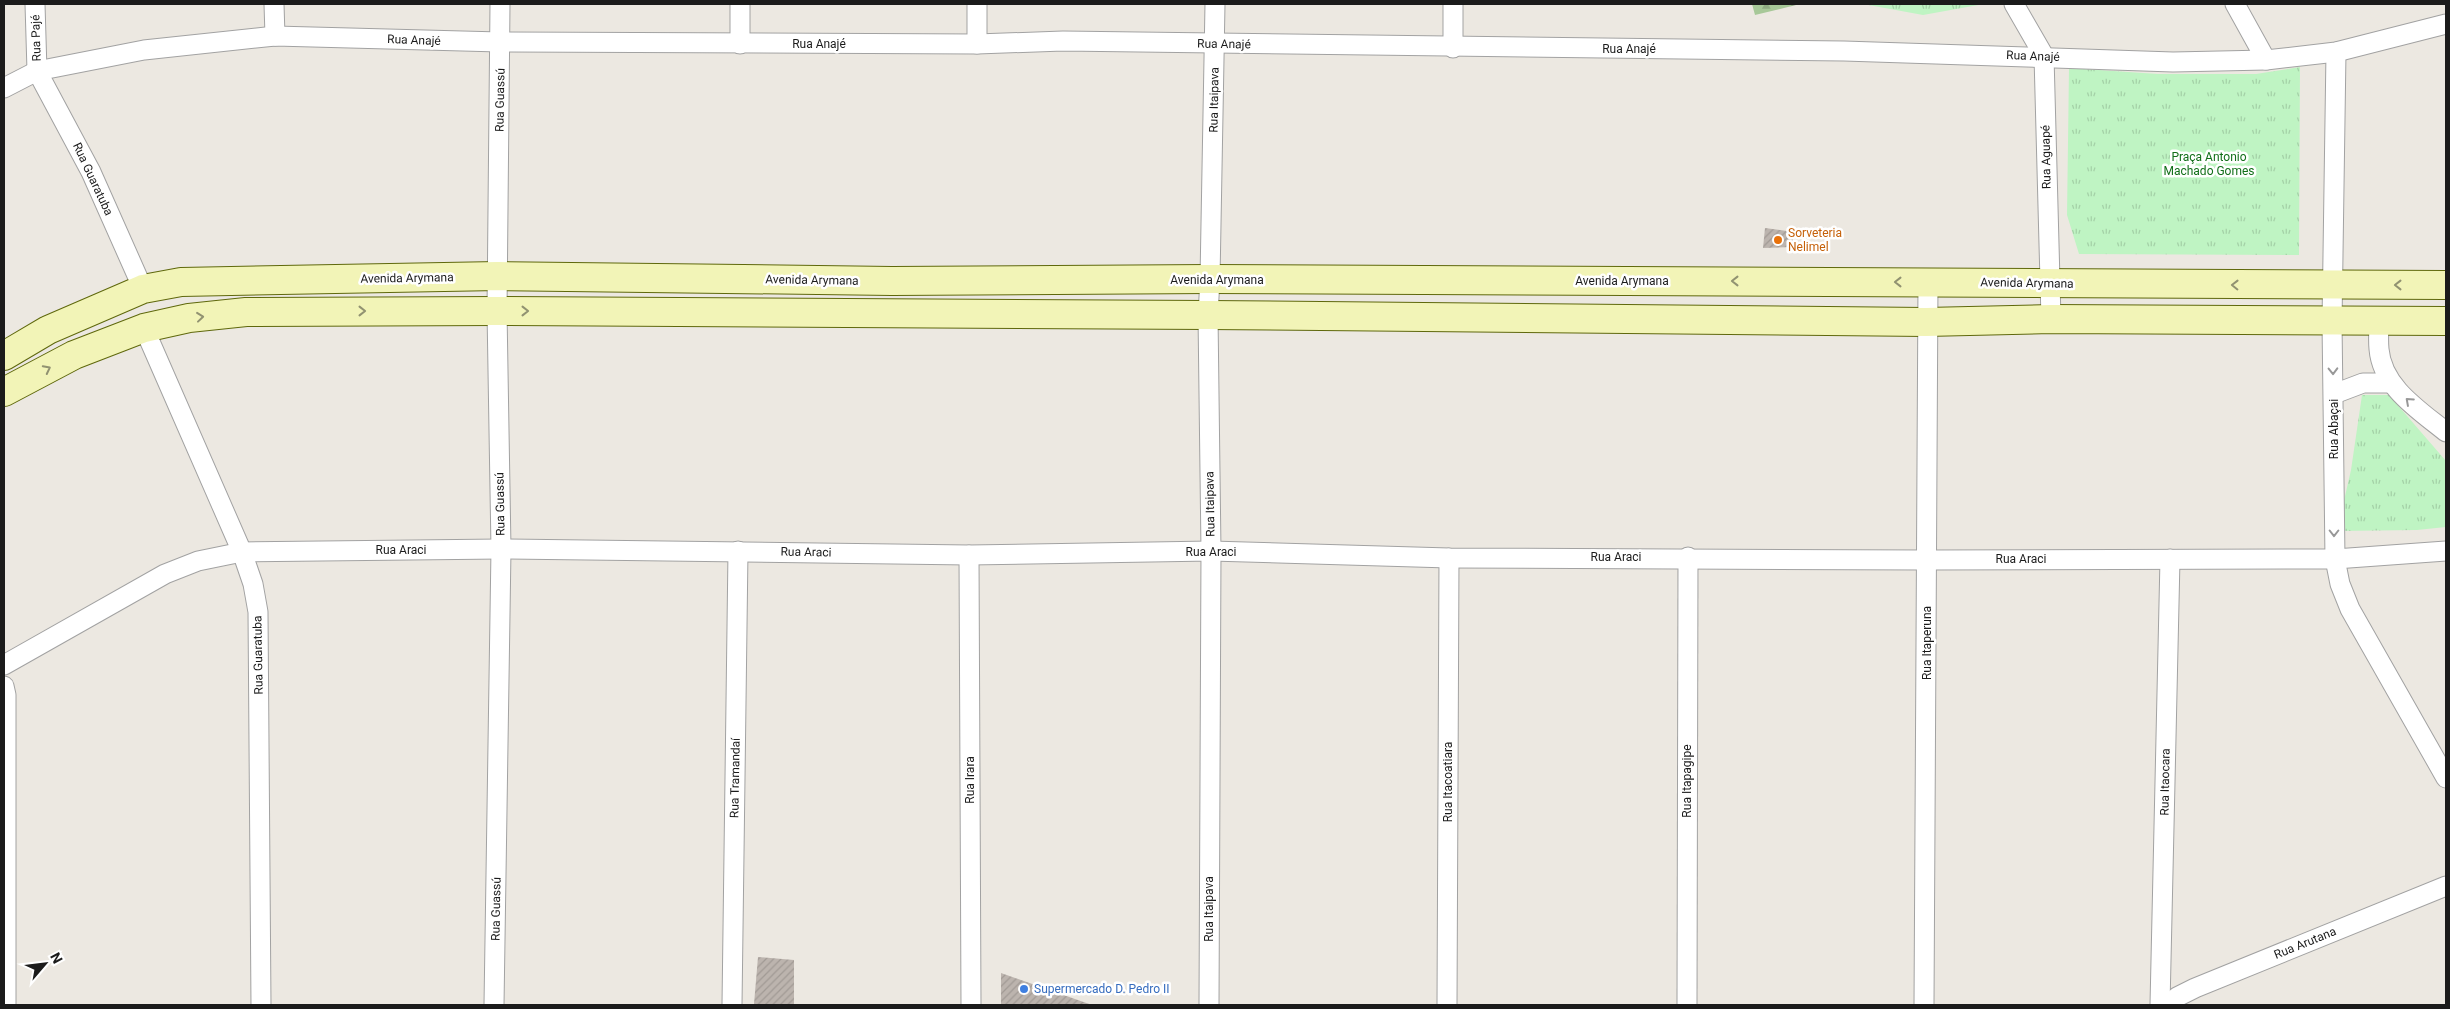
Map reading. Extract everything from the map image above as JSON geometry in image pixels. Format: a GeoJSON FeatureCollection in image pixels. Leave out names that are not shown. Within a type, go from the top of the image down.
{"type":"FeatureCollection","features":[{"type":"Feature","properties":{"kind":"main road","name":"Avenida Arymana"},"geometry":{"type":"LineString","coordinates":[[4,356],[48,330],[143,289],[181,282],[498,276],[892,280],[1210,279],[2334,286],[2446,285]]}},
{"type":"Feature","properties":{"kind":"main road"},"geometry":{"type":"LineString","coordinates":[[4,392],[74,355],[144,328],[189,318],[246,312],[496,311],[1208,315],[1926,322],[2051,319],[2332,322],[2446,321]]}},
{"type":"Feature","properties":{"kind":"street","name":"Rua Pajé"},"geometry":{"type":"LineString","coordinates":[[36,4],[37,71]]}},
{"type":"Feature","properties":{"kind":"street"},"geometry":{"type":"LineString","coordinates":[[274,4],[275,36]]}},
{"type":"Feature","properties":{"kind":"street","name":"Rua Guassú"},"geometry":{"type":"LineString","coordinates":[[494,1005],[500,550],[496,311],[498,276],[500,4]]}},
{"type":"Feature","properties":{"kind":"street"},"geometry":{"type":"LineString","coordinates":[[740,4],[740,44]]}},
{"type":"Feature","properties":{"kind":"street"},"geometry":{"type":"LineString","coordinates":[[976,4],[977,44]]}},
{"type":"Feature","properties":{"kind":"street","name":"Rua Itaipava"},"geometry":{"type":"LineString","coordinates":[[1209,1005],[1211,551],[1208,315],[1214,4]]}},
{"type":"Feature","properties":{"kind":"street"},"geometry":{"type":"LineString","coordinates":[[1452,4],[1453,48]]}},
{"type":"Feature","properties":{"kind":"street","name":"Rua Aguapé"},"geometry":{"type":"LineString","coordinates":[[2014,4],[2044,56],[2051,319]]}},
{"type":"Feature","properties":{"kind":"street"},"geometry":{"type":"LineString","coordinates":[[2235,4],[2266,60]]}},
{"type":"Feature","properties":{"kind":"street","name":"Rua Anajé"},"geometry":{"type":"LineString","coordinates":[[4,88],[37,71],[144,50],[275,36],[500,42],[740,44],[1214,43],[1453,48],[1844,51],[2044,56],[2173,62],[2266,60],[2336,52],[2446,24]]}},
{"type":"Feature","properties":{"kind":"street","name":"Rua Abaçai"},"geometry":{"type":"LineString","coordinates":[[2336,52],[2332,322],[2335,559],[2340,584],[2350,609],[2446,778]]}},
{"type":"Feature","properties":{"kind":"street","name":"Rua Guaratuba"},"geometry":{"type":"LineString","coordinates":[[37,71],[91,172],[143,289]]}},
{"type":"Feature","properties":{"kind":"street","name":"Rua Itaperuna"},"geometry":{"type":"LineString","coordinates":[[1924,1005],[1927,560],[1926,322],[1928,282]]}},
{"type":"Feature","properties":{"kind":"street"},"geometry":{"type":"LineString","coordinates":[[2380,321],[2378,350],[2390,383],[2446,432]]}},
{"type":"Feature","properties":{"kind":"street","name":"Rua Guaratuba"},"geometry":{"type":"LineString","coordinates":[[144,328],[242,552],[253,584],[258,612],[261,1005]]}},
{"type":"Feature","properties":{"kind":"street"},"geometry":{"type":"LineString","coordinates":[[2334,394],[2363,383],[2390,383]]}},
{"type":"Feature","properties":{"kind":"street","name":"Rua Araci"},"geometry":{"type":"LineString","coordinates":[[4,666],[165,574],[198,561],[242,552],[500,550],[738,551],[969,555],[1211,551],[1449,558],[1688,557],[1927,560],[2335,559],[2446,551]]}},
{"type":"Feature","properties":{"kind":"street","name":"Rua Tramandaí"},"geometry":{"type":"LineString","coordinates":[[732,1005],[738,551]]}},
{"type":"Feature","properties":{"kind":"street","name":"Rua Irara"},"geometry":{"type":"LineString","coordinates":[[969,555],[971,1005]]}},
{"type":"Feature","properties":{"kind":"street","name":"Rua Itapagipe"},"geometry":{"type":"LineString","coordinates":[[1686,1005],[1688,557]]}},
{"type":"Feature","properties":{"kind":"street","name":"Rua Itacoatiara"},"geometry":{"type":"LineString","coordinates":[[1447,1005],[1449,558]]}},
{"type":"Feature","properties":{"kind":"street","name":"Rua Itaocara"},"geometry":{"type":"LineString","coordinates":[[2160,1005],[2170,559]]}},
{"type":"Feature","properties":{"kind":"street"},"geometry":{"type":"LineString","coordinates":[[4,686],[6,695],[6,1005]]}},
{"type":"Feature","properties":{"kind":"street","name":"Rua Arutana"},"geometry":{"type":"LineString","coordinates":[[2168,1005],[2177,996],[2195,988],[2446,886]]}},
{"type":"Feature","properties":{"kind":"green space"},"geometry":{"type":"Polygon","coordinates":[[[1752,4],[1800,4],[1755,15],[1752,4]]]}},
{"type":"Feature","properties":{"kind":"green space"},"geometry":{"type":"Polygon","coordinates":[[[1863,4],[1984,4],[1923,15],[1863,4]]]}},
{"type":"Feature","properties":{"kind":"green space","name":"Praça Antonio Machado Gomes"},"geometry":{"type":"Polygon","coordinates":[[[2300,67],[2299,255],[2079,254],[2067,215],[2069,68],[2158,74],[2256,74],[2300,67]]]}},
{"type":"Feature","properties":{"kind":"green space"},"geometry":{"type":"Polygon","coordinates":[[[2362,395],[2389,395],[2446,461],[2446,527],[2417,530],[2337,531],[2351,470],[2362,395]]]}},
{"type":"Feature","properties":{"kind":"building","name":"Sorveteria Nelimel"},"geometry":{"type":"Polygon","coordinates":[[[1765,228],[1794,232],[1792,247],[1763,248],[1765,228]]]}},
{"type":"Feature","properties":{"kind":"building"},"geometry":{"type":"Polygon","coordinates":[[[758,957],[794,960],[794,1005],[754,1004],[758,957]]]}},
{"type":"Feature","properties":{"kind":"building","name":"Supermercado D. Pedro II"},"geometry":{"type":"Polygon","coordinates":[[[1001,973],[1092,1005],[1001,1005],[1001,973]]]}},
{"type":"Feature","properties":{"kind":"place","name":"Sorveteria Nelimel"},"geometry":{"type":"Point","coordinates":[1778,240]}},
{"type":"Feature","properties":{"kind":"place","name":"Supermercado D. Pedro II"},"geometry":{"type":"Point","coordinates":[1024,989]}}]}
